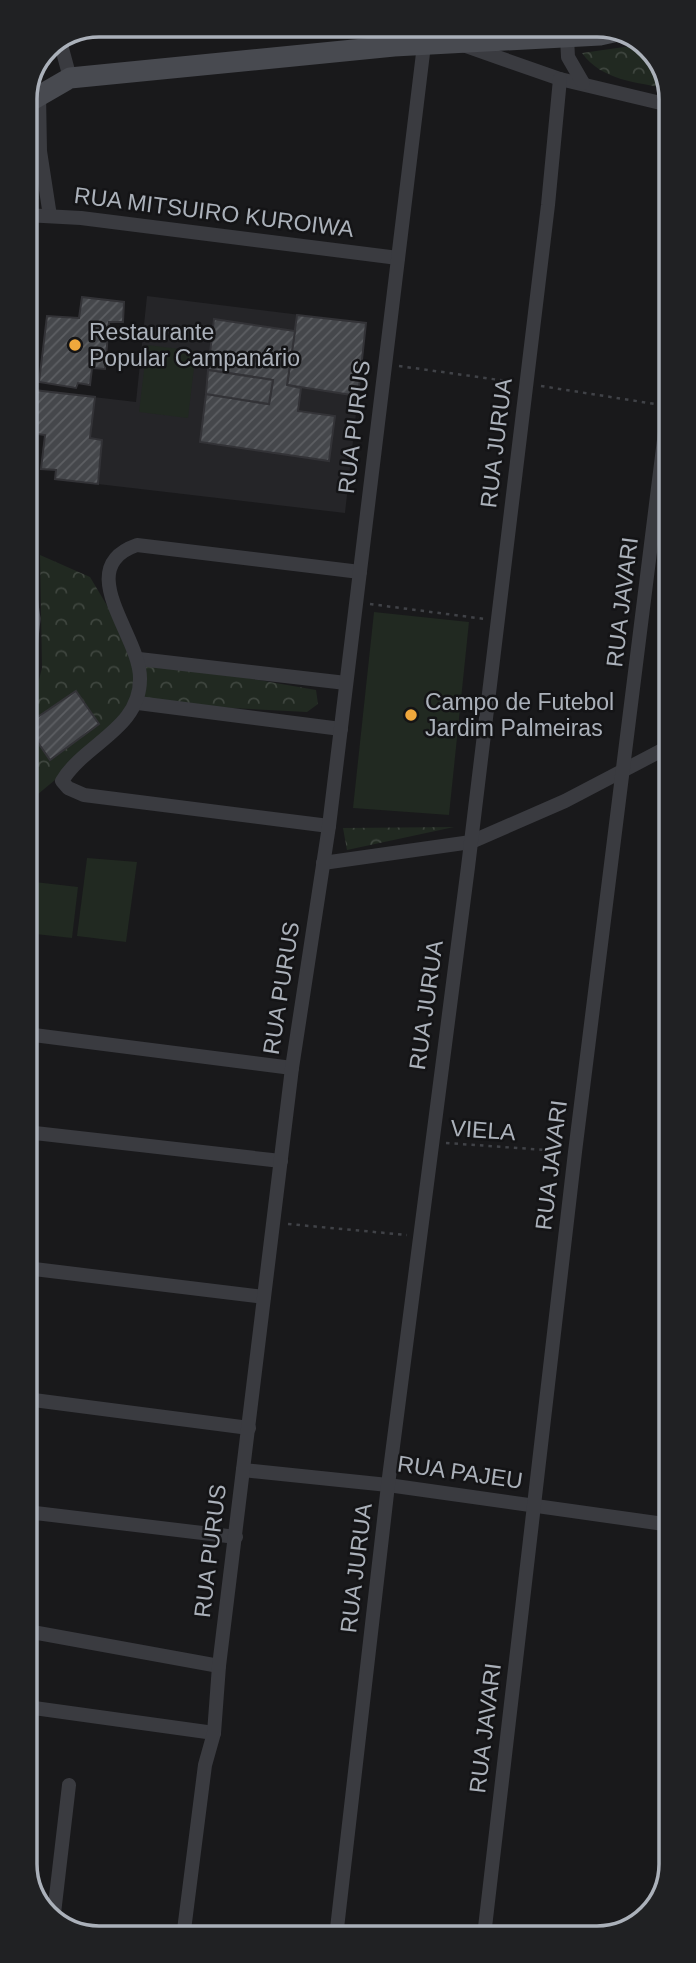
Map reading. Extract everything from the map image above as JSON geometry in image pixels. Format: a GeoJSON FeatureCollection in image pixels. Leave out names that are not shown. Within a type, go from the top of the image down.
{"type":"FeatureCollection","features":[{"type":"Feature","properties":{"kind":"street"},"geometry":{"type":"LineString","coordinates":[[37,96],[70,78],[424,45],[448,37]]}},
{"type":"Feature","properties":{"kind":"street"},"geometry":{"type":"LineString","coordinates":[[464,37],[560,79],[659,103]]}},
{"type":"Feature","properties":{"kind":"street"},"geometry":{"type":"LineString","coordinates":[[567,37],[568,57],[583,83]]}},
{"type":"Feature","properties":{"kind":"street","name":"RUA PURUS"},"geometry":{"type":"LineString","coordinates":[[185,1926],[205,1765],[214,1733],[219,1666],[292,1068],[329,826],[424,45]]}},
{"type":"Feature","properties":{"kind":"street"},"geometry":{"type":"LineString","coordinates":[[62,49],[70,78]]}},
{"type":"Feature","properties":{"kind":"street","name":"RUA JURUA"},"geometry":{"type":"LineString","coordinates":[[337,1926],[388,1485],[430,1142],[471,842],[548,205],[560,79]]}},
{"type":"Feature","properties":{"kind":"street"},"geometry":{"type":"LineString","coordinates":[[37,132],[50,216]]}},
{"type":"Feature","properties":{"kind":"street","name":"RUA MITSUIRO KUROIWA"},"geometry":{"type":"LineString","coordinates":[[37,215],[398,258]]}},
{"type":"Feature","properties":{"kind":"street","name":"RUA JAVARI"},"geometry":{"type":"LineString","coordinates":[[485,1926],[575,1152],[659,479]]}},
{"type":"Feature","properties":{"kind":"street"},"geometry":{"type":"LineString","coordinates":[[329,826],[83,795],[68,788],[62,781],[71,766],[119,727],[138,703],[139,659],[107,587],[110,566],[123,550],[137,545],[360,572]]}},
{"type":"Feature","properties":{"kind":"street"},"geometry":{"type":"LineString","coordinates":[[139,659],[346,683]]}},
{"type":"Feature","properties":{"kind":"street"},"geometry":{"type":"LineString","coordinates":[[138,703],[341,729]]}},
{"type":"Feature","properties":{"kind":"street"},"geometry":{"type":"LineString","coordinates":[[323,863],[471,842],[622,773],[659,753]]}},
{"type":"Feature","properties":{"kind":"street"},"geometry":{"type":"LineString","coordinates":[[37,1035],[292,1068]]}},
{"type":"Feature","properties":{"kind":"street"},"geometry":{"type":"LineString","coordinates":[[37,1133],[281,1161]]}},
{"type":"Feature","properties":{"kind":"street"},"geometry":{"type":"LineString","coordinates":[[37,1269],[264,1297]]}},
{"type":"Feature","properties":{"kind":"street"},"geometry":{"type":"LineString","coordinates":[[37,1400],[249,1428]]}},
{"type":"Feature","properties":{"kind":"street","name":"RUA PAJEU"},"geometry":{"type":"LineString","coordinates":[[243,1470],[388,1485],[659,1523]]}},
{"type":"Feature","properties":{"kind":"street"},"geometry":{"type":"LineString","coordinates":[[37,1513],[236,1537]]}},
{"type":"Feature","properties":{"kind":"street"},"geometry":{"type":"LineString","coordinates":[[37,1633],[219,1666]]}},
{"type":"Feature","properties":{"kind":"street"},"geometry":{"type":"LineString","coordinates":[[37,1708],[214,1733]]}},
{"type":"Feature","properties":{"kind":"street"},"geometry":{"type":"LineString","coordinates":[[54,1906],[69,1785]]}},
{"type":"Feature","properties":{"kind":"path"},"geometry":{"type":"LineString","coordinates":[[356,602],[496,620]]}},
{"type":"Feature","properties":{"kind":"path","name":"VIELA"},"geometry":{"type":"LineString","coordinates":[[430,1142],[575,1152]]}},
{"type":"Feature","properties":{"kind":"path"},"geometry":{"type":"LineString","coordinates":[[275,1223],[419,1237]]}},
{"type":"Feature","properties":{"kind":"shaded area"},"geometry":{"type":"Polygon","coordinates":[[[147,296],[366,323],[345,513],[55,479],[56,470],[41,469],[45,435],[37,434],[37,390],[136,402],[147,296]]]}},
{"type":"Feature","properties":{"kind":"green space"},"geometry":{"type":"Polygon","coordinates":[[[630,46],[649,64],[658,87],[610,75],[590,62],[582,53],[630,46]]]}},
{"type":"Feature","properties":{"kind":"green space"},"geometry":{"type":"Polygon","coordinates":[[[147,345],[196,351],[188,418],[139,412],[147,345]]]}},
{"type":"Feature","properties":{"kind":"green space"},"geometry":{"type":"Polygon","coordinates":[[[40,555],[90,577],[139,659],[316,690],[318,704],[307,712],[138,703],[108,736],[37,795],[37,687],[42,668],[40,555]]]}},
{"type":"Feature","properties":{"kind":"green space","name":"Campo de Futebol Jardim Palmeiras"},"geometry":{"type":"Polygon","coordinates":[[[374,612],[469,622],[449,815],[353,808],[374,612]]]}},
{"type":"Feature","properties":{"kind":"green space"},"geometry":{"type":"Polygon","coordinates":[[[454,827],[347,850],[343,828],[454,827]]]}},
{"type":"Feature","properties":{"kind":"green space"},"geometry":{"type":"Polygon","coordinates":[[[87,858],[137,862],[126,942],[77,936],[87,858]]]}},
{"type":"Feature","properties":{"kind":"green space"},"geometry":{"type":"Polygon","coordinates":[[[37,882],[78,887],[72,938],[37,934],[37,882]]]}},
{"type":"Feature","properties":{"kind":"building","name":"Restaurante Popular Campanário"},"geometry":{"type":"Polygon","coordinates":[[[82,297],[124,302],[123,322],[109,322],[105,369],[92,368],[90,385],[78,383],[76,388],[39,382],[47,316],[79,318],[82,297]]]}},
{"type":"Feature","properties":{"kind":"building"},"geometry":{"type":"Polygon","coordinates":[[[297,315],[366,323],[358,396],[287,385],[297,315]]]}},
{"type":"Feature","properties":{"kind":"building"},"geometry":{"type":"Polygon","coordinates":[[[214,319],[295,331],[287,385],[301,388],[298,411],[335,416],[329,461],[200,442],[206,394],[269,404],[273,380],[208,370],[214,319]]]}},
{"type":"Feature","properties":{"kind":"building"},"geometry":{"type":"Polygon","coordinates":[[[208,370],[273,380],[269,404],[206,394],[208,370]]]}},
{"type":"Feature","properties":{"kind":"building"},"geometry":{"type":"Polygon","coordinates":[[[37,390],[95,397],[90,438],[102,440],[98,484],[55,479],[56,470],[41,469],[45,435],[37,434],[37,390]]]}},
{"type":"Feature","properties":{"kind":"building"},"geometry":{"type":"Polygon","coordinates":[[[76,691],[99,724],[50,760],[37,741],[37,718],[76,691]]]}},
{"type":"Feature","properties":{"kind":"place","name":"Restaurante Popular Campanário"},"geometry":{"type":"Point","coordinates":[75,345]}},
{"type":"Feature","properties":{"kind":"place","name":"Campo de Futebol Jardim Palmeiras"},"geometry":{"type":"Point","coordinates":[411,715]}}]}
